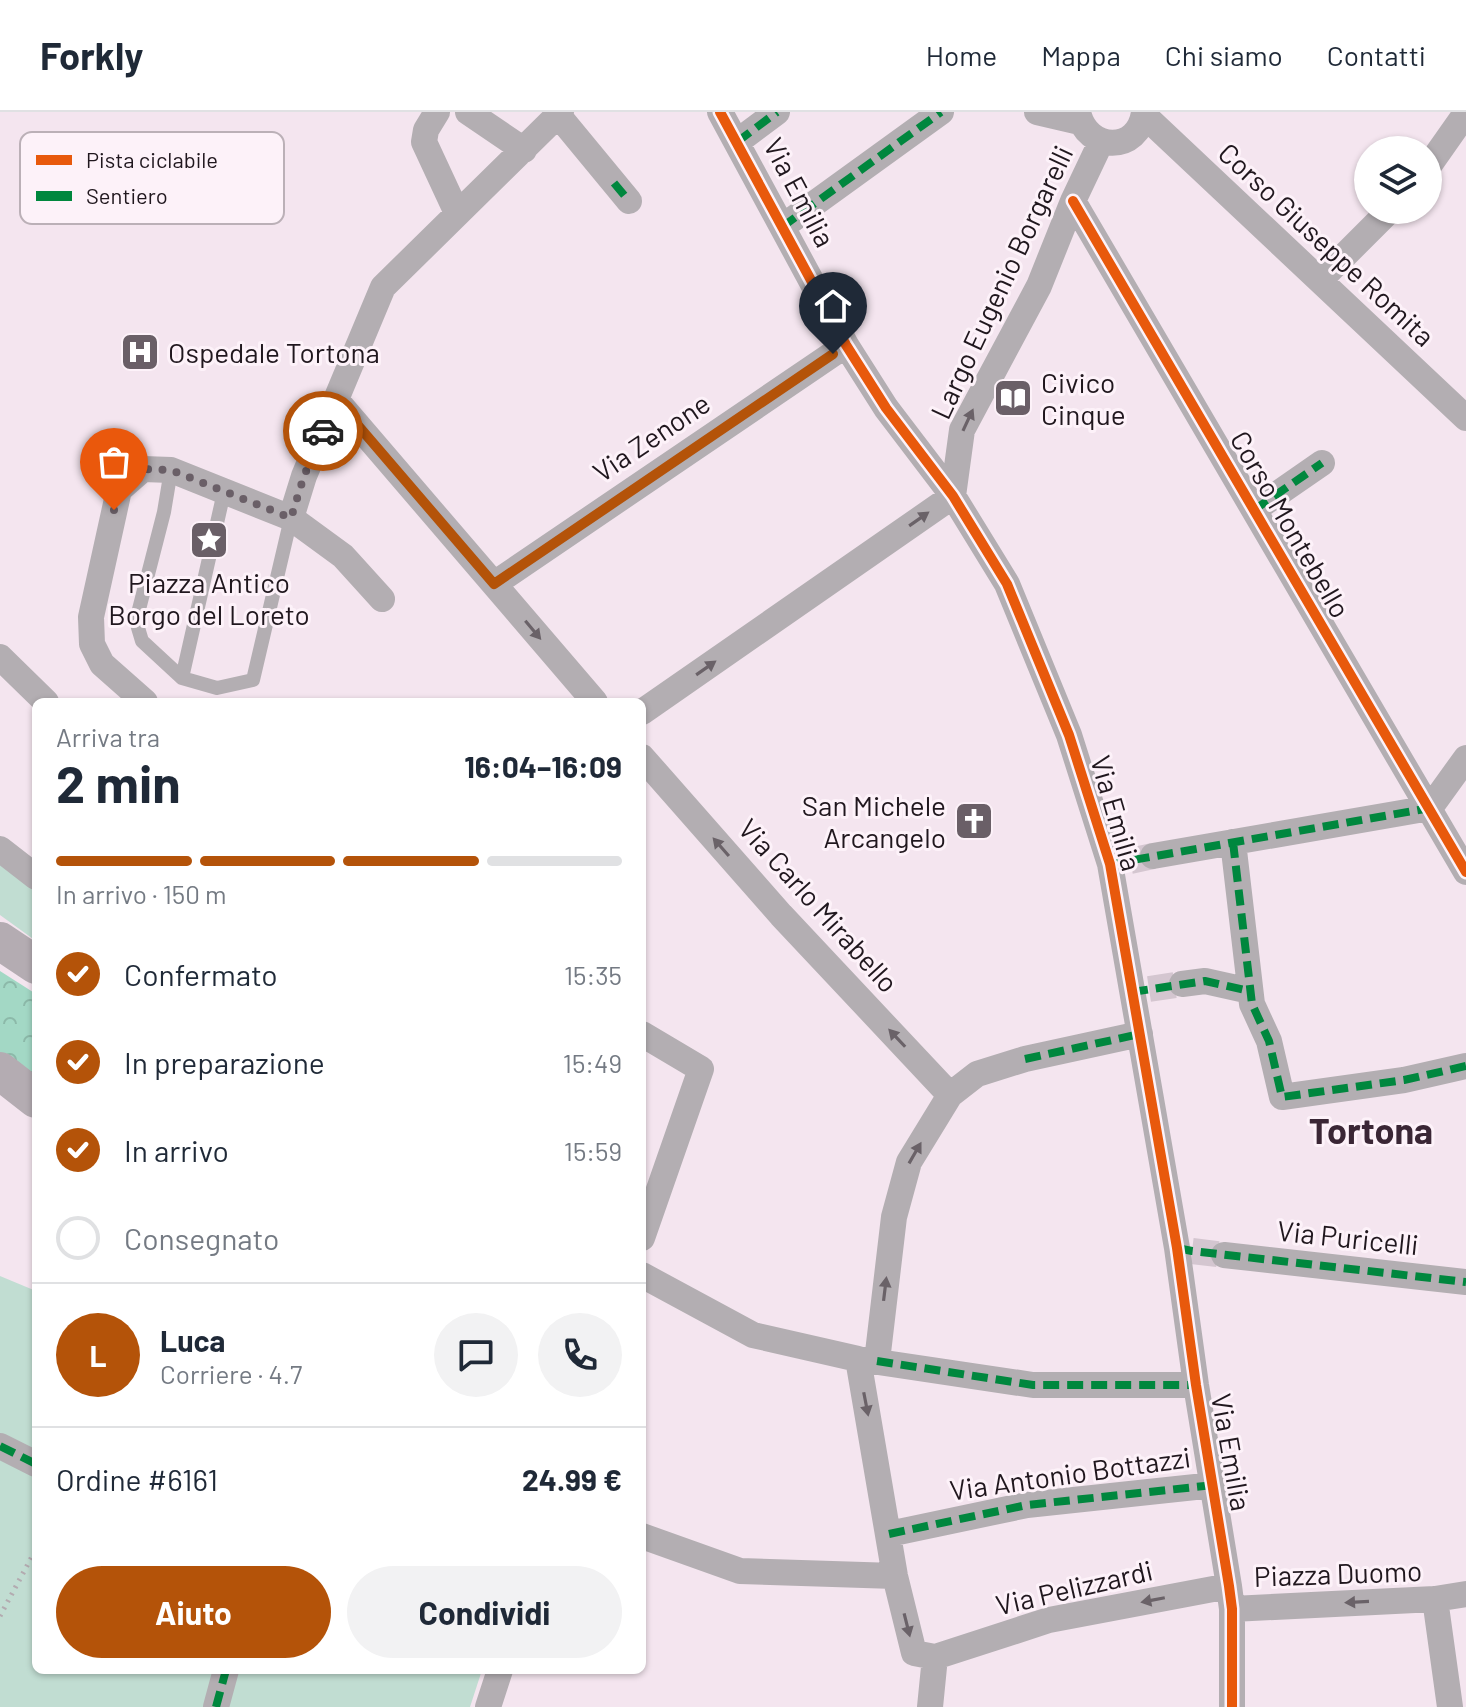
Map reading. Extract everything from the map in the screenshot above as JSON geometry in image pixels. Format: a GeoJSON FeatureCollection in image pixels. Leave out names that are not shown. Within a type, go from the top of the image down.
{"type":"FeatureCollection","features":[{"type":"Feature","properties":{"kind":"street"},"geometry":{"type":"LineString","coordinates":[[437,112],[426,130],[424,142],[457,213]]}},
{"type":"Feature","properties":{"kind":"street"},"geometry":{"type":"LineString","coordinates":[[468,112],[524,150]]}},
{"type":"Feature","properties":{"kind":"street","name":"Via Emilia"},"geometry":{"type":"LineString","coordinates":[[720,112],[782,227],[839,350],[953,496],[1007,584],[1069,735],[1131,860],[1140,1034],[1185,1250],[1196,1385],[1231,1597],[1232,1707]]}},
{"type":"Feature","properties":{"kind":"street"},"geometry":{"type":"LineString","coordinates":[[737,142],[777,112]]}},
{"type":"Feature","properties":{"kind":"street"},"geometry":{"type":"LineString","coordinates":[[782,227],[941,112]]}},
{"type":"Feature","properties":{"kind":"street"},"geometry":{"type":"LineString","coordinates":[[1037,112],[1079,117]]}},
{"type":"Feature","properties":{"kind":"street"},"geometry":{"type":"LineString","coordinates":[[1442,147],[1466,113]]}},
{"type":"Feature","properties":{"kind":"street"},"geometry":{"type":"LineString","coordinates":[[291,518],[304,476],[383,287],[457,213],[560,114],[621,192]]}},
{"type":"Feature","properties":{"kind":"street","name":"Largo Eugenio Borgarelli"},"geometry":{"type":"LineString","coordinates":[[1079,117],[1090,136],[1101,142],[1118,143],[1136,134],[1144,114]]}},
{"type":"Feature","properties":{"kind":"street","name":"Corso Giuseppe Romita"},"geometry":{"type":"LineString","coordinates":[[1144,114],[1466,418]]}},
{"type":"Feature","properties":{"kind":"street","name":"Largo Eugenio Borgarelli"},"geometry":{"type":"LineString","coordinates":[[953,496],[962,430],[1039,286],[1101,142]]}},
{"type":"Feature","properties":{"kind":"street","name":"Corso Montebello"},"geometry":{"type":"LineString","coordinates":[[1073,201],[1466,872]]}},
{"type":"Feature","properties":{"kind":"street"},"geometry":{"type":"LineString","coordinates":[[1320,280],[1376,224]]}},
{"type":"Feature","properties":{"kind":"street","name":"Via Zenone"},"geometry":{"type":"LineString","coordinates":[[494,584],[839,350]]}},
{"type":"Feature","properties":{"kind":"street"},"geometry":{"type":"LineString","coordinates":[[337,401],[592,698]]}},
{"type":"Feature","properties":{"kind":"street"},"geometry":{"type":"LineString","coordinates":[[1254,510],[1322,463]]}},
{"type":"Feature","properties":{"kind":"street"},"geometry":{"type":"LineString","coordinates":[[140,698],[102,664],[92,644],[91,617],[119,490],[143,469],[171,470],[291,518],[343,556],[382,599]]}},
{"type":"Feature","properties":{"kind":"street"},"geometry":{"type":"LineString","coordinates":[[646,709],[953,496]]}},
{"type":"Feature","properties":{"kind":"street"},"geometry":{"type":"LineString","coordinates":[[0,657],[42,698]]}},
{"type":"Feature","properties":{"kind":"street"},"geometry":{"type":"LineString","coordinates":[[1131,860],[1430,808],[1466,758]]}},
{"type":"Feature","properties":{"kind":"street","name":"Via Carlo Mirabello"},"geometry":{"type":"LineString","coordinates":[[646,762],[781,915],[950,1095]]}},
{"type":"Feature","properties":{"kind":"street"},"geometry":{"type":"LineString","coordinates":[[1233,842],[1252,1004],[1269,1041],[1282,1097],[1404,1080],[1466,1066]]}},
{"type":"Feature","properties":{"kind":"street"},"geometry":{"type":"LineString","coordinates":[[0,849],[32,874]]}},
{"type":"Feature","properties":{"kind":"street"},"geometry":{"type":"LineString","coordinates":[[0,941],[32,962]]}},
{"type":"Feature","properties":{"kind":"street"},"geometry":{"type":"LineString","coordinates":[[1182,984],[1205,981],[1250,991]]}},
{"type":"Feature","properties":{"kind":"street"},"geometry":{"type":"LineString","coordinates":[[930,1707],[935,1657],[914,1653],[895,1576],[875,1449],[867,1360],[894,1217],[909,1162],[950,1095],[977,1074],[1025,1059],[1140,1034]]}},
{"type":"Feature","properties":{"kind":"street"},"geometry":{"type":"LineString","coordinates":[[646,1036],[701,1069],[646,1227]]}},
{"type":"Feature","properties":{"kind":"street"},"geometry":{"type":"LineString","coordinates":[[0,1071],[32,1096]]}},
{"type":"Feature","properties":{"kind":"street","name":"Via Puricelli"},"geometry":{"type":"LineString","coordinates":[[1224,1255],[1466,1282]]}},
{"type":"Feature","properties":{"kind":"street"},"geometry":{"type":"LineString","coordinates":[[646,1277],[753,1335],[867,1360],[1033,1385],[1196,1385]]}},
{"type":"Feature","properties":{"kind":"street"},"geometry":{"type":"LineString","coordinates":[[0,1446],[32,1462]]}},
{"type":"Feature","properties":{"kind":"street","name":"Via Antonio Bottazzi"},"geometry":{"type":"LineString","coordinates":[[889,1534],[1027,1505],[1214,1485]]}},
{"type":"Feature","properties":{"kind":"street"},"geometry":{"type":"LineString","coordinates":[[646,1537],[740,1571],[895,1576]]}},
{"type":"Feature","properties":{"kind":"street"},"geometry":{"type":"LineString","coordinates":[[1435,1599],[1466,1594]]}},
{"type":"Feature","properties":{"kind":"street","name":"Piazza Duomo"},"geometry":{"type":"LineString","coordinates":[[1231,1597],[1435,1599],[1450,1707]]}},
{"type":"Feature","properties":{"kind":"street","name":"Via Pelizzardi"},"geometry":{"type":"LineString","coordinates":[[935,1657],[1049,1620],[1231,1597]]}},
{"type":"Feature","properties":{"kind":"street"},"geometry":{"type":"LineString","coordinates":[[216,1707],[225,1674]]}},
{"type":"Feature","properties":{"kind":"street"},"geometry":{"type":"LineString","coordinates":[[488,1707],[499,1674]]}},
{"type":"Feature","properties":{"kind":"lane"},"geometry":{"type":"LineString","coordinates":[[171,470],[164,512],[136,621],[142,641],[182,678],[217,688],[253,680],[291,518]]}},
{"type":"Feature","properties":{"kind":"lane"},"geometry":{"type":"LineString","coordinates":[[182,678],[224,492]]}},
{"type":"Feature","properties":{"kind":"path"},"geometry":{"type":"LineString","coordinates":[[0,1616],[32,1556]]}},
{"type":"Feature","properties":{"kind":"green space"},"geometry":{"type":"Polygon","coordinates":[[[0,860],[32,886],[32,938],[0,915],[0,860]]]}},
{"type":"Feature","properties":{"kind":"green space"},"geometry":{"type":"Polygon","coordinates":[[[0,971],[32,991],[32,1079],[0,1058],[0,971]]]}},
{"type":"Feature","properties":{"kind":"green space"},"geometry":{"type":"Polygon","coordinates":[[[0,1276],[32,1289],[32,1674],[481,1674],[470,1707],[0,1707],[0,1276]]]}},
{"type":"Feature","properties":{"kind":"tunnel"},"geometry":{"type":"LineString","coordinates":[[1130,861],[1153,856]]}},
{"type":"Feature","properties":{"kind":"tunnel"},"geometry":{"type":"LineString","coordinates":[[1149,989],[1182,984]]}},
{"type":"Feature","properties":{"kind":"tunnel"},"geometry":{"type":"LineString","coordinates":[[1192,1251],[1224,1255]]}},
{"type":"Feature","properties":{"kind":"marked path"},"geometry":{"type":"LineString","coordinates":[[737,142],[777,112]]}},
{"type":"Feature","properties":{"kind":"marked path"},"geometry":{"type":"LineString","coordinates":[[782,227],[941,112]]}},
{"type":"Feature","properties":{"kind":"marked path"},"geometry":{"type":"LineString","coordinates":[[614,183],[629,201]]}},
{"type":"Feature","properties":{"kind":"marked path"},"geometry":{"type":"LineString","coordinates":[[1254,510],[1322,463]]}},
{"type":"Feature","properties":{"kind":"marked path"},"geometry":{"type":"LineString","coordinates":[[1110,864],[1430,808]]}},
{"type":"Feature","properties":{"kind":"marked path"},"geometry":{"type":"LineString","coordinates":[[1233,842],[1252,1004],[1269,1041],[1282,1097],[1404,1080],[1466,1066]]}},
{"type":"Feature","properties":{"kind":"marked path"},"geometry":{"type":"LineString","coordinates":[[1132,992],[1205,981],[1250,991]]}},
{"type":"Feature","properties":{"kind":"marked path"},"geometry":{"type":"LineString","coordinates":[[1025,1059],[1140,1034]]}},
{"type":"Feature","properties":{"kind":"marked path"},"geometry":{"type":"LineString","coordinates":[[1177,1248],[1466,1282]]}},
{"type":"Feature","properties":{"kind":"marked path"},"geometry":{"type":"LineString","coordinates":[[877,1361],[1033,1385],[1196,1385]]}},
{"type":"Feature","properties":{"kind":"marked path"},"geometry":{"type":"LineString","coordinates":[[0,1446],[32,1462]]}},
{"type":"Feature","properties":{"kind":"marked path"},"geometry":{"type":"LineString","coordinates":[[889,1534],[1027,1505],[1214,1485]]}},
{"type":"Feature","properties":{"kind":"marked path"},"geometry":{"type":"LineString","coordinates":[[216,1707],[225,1674]]}},
{"type":"Feature","properties":{"kind":"cycle path"},"geometry":{"type":"LineString","coordinates":[[720,112],[846,345],[886,408],[953,496],[1007,584],[1069,735],[1110,864],[1177,1248],[1232,1609],[1232,1707]]}},
{"type":"Feature","properties":{"kind":"cycle path"},"geometry":{"type":"LineString","coordinates":[[1073,201],[1466,872]]}},
{"type":"Feature","properties":{"kind":"way so far"},"geometry":{"type":"LineString","coordinates":[[114,510],[119,490],[143,469],[171,470],[291,518],[323,431]]}},
{"type":"Feature","properties":{"kind":"place","name":"Ospedale Tortona"},"geometry":{"type":"Point","coordinates":[140,352]}},
{"type":"Feature","properties":{"kind":"place","name":"Civico Cinque"},"geometry":{"type":"Point","coordinates":[1013,398]}},
{"type":"Feature","properties":{"kind":"place","name":"Piazza Antico Borgo del Loreto"},"geometry":{"type":"Point","coordinates":[209,540]}},
{"type":"Feature","properties":{"kind":"place","name":"San Michele Arcangelo"},"geometry":{"type":"Point","coordinates":[974,821]}},
{"type":"Feature","properties":{"kind":"district","name":"Tortona"},"geometry":{"type":"Point","coordinates":[1371,1129]}},
{"type":"Feature","properties":{"kind":"route"},"geometry":{"type":"LineString","coordinates":[[323,431],[337,401],[494,584],[833,354]]}}]}
